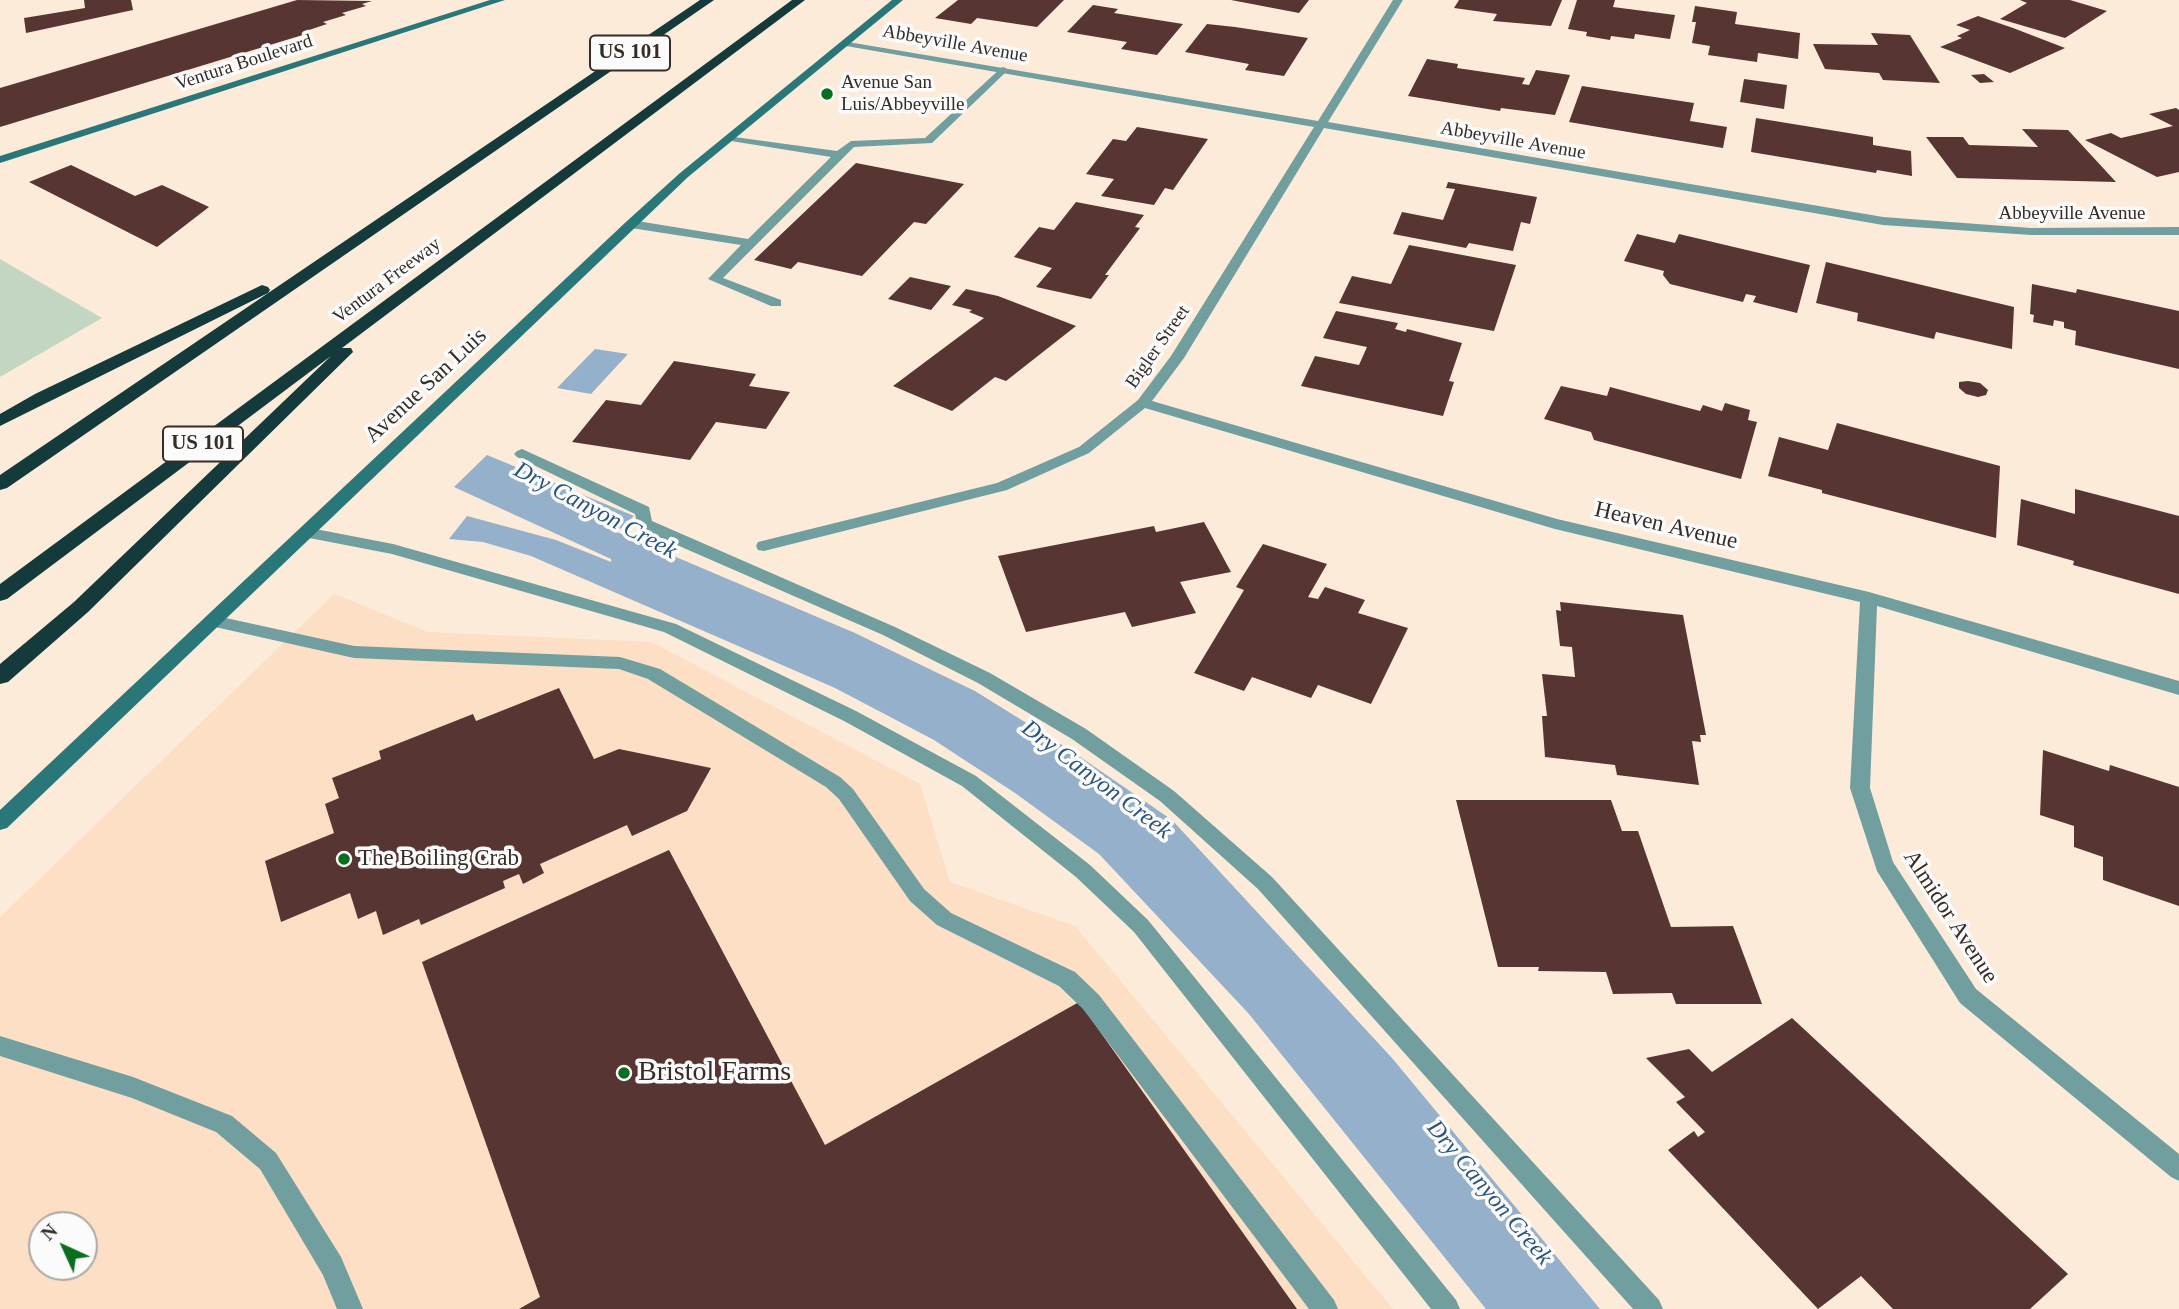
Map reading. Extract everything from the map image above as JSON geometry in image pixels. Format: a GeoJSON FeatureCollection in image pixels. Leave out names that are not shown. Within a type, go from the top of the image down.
{"type":"FeatureCollection","features":[{"type":"Feature","properties":{"kind":"highway","name":"US 101"},"geometry":{"type":"LineString","coordinates":[[0,484],[708,0]]}},
{"type":"Feature","properties":{"kind":"highway","name":"Ventura Freeway"},"geometry":{"type":"LineString","coordinates":[[0,594],[799,0]]}},
{"type":"Feature","properties":{"kind":"highway"},"geometry":{"type":"LineString","coordinates":[[0,421],[41,398],[327,258]]}},
{"type":"Feature","properties":{"kind":"highway"},"geometry":{"type":"LineString","coordinates":[[0,677],[81,607],[405,294]]}},
{"type":"Feature","properties":{"kind":"street","name":"Ventura Boulevard"},"geometry":{"type":"LineString","coordinates":[[0,160],[500,0]]}},
{"type":"Feature","properties":{"kind":"street","name":"Avenue San Luis"},"geometry":{"type":"LineString","coordinates":[[0,822],[631,224],[898,0]]}},
{"type":"Feature","properties":{"kind":"street","name":"Bigler Street"},"geometry":{"type":"LineString","coordinates":[[764,546],[1002,487],[1084,450],[1143,403],[1177,358],[1398,0]]}},
{"type":"Feature","properties":{"kind":"street","name":"Abbeyville Avenue"},"geometry":{"type":"LineString","coordinates":[[846,43],[1883,221],[2012,232],[2087,234],[2179,231]]}},
{"type":"Feature","properties":{"kind":"street"},"geometry":{"type":"LineString","coordinates":[[776,303],[715,279],[851,144],[929,141],[1002,70]]}},
{"type":"Feature","properties":{"kind":"street"},"geometry":{"type":"LineString","coordinates":[[731,138],[839,156]]}},
{"type":"Feature","properties":{"kind":"street"},"geometry":{"type":"LineString","coordinates":[[631,224],[750,243]]}},
{"type":"Feature","properties":{"kind":"street","name":"Heaven Avenue"},"geometry":{"type":"LineString","coordinates":[[1143,403],[1555,523],[1869,598],[2179,688]]}},
{"type":"Feature","properties":{"kind":"street"},"geometry":{"type":"LineString","coordinates":[[522,454],[643,511],[644,524],[889,631],[984,678],[1079,734],[1167,796],[1265,883],[1650,1309]]}},
{"type":"Feature","properties":{"kind":"street"},"geometry":{"type":"LineString","coordinates":[[305,532],[393,549],[670,628],[850,716],[970,781],[1083,871],[1140,926],[1447,1309]]}},
{"type":"Feature","properties":{"kind":"street","name":"Almidor Avenue"},"geometry":{"type":"LineString","coordinates":[[1869,598],[1860,788],[1884,865],[1968,996],[2179,1169]]}},
{"type":"Feature","properties":{"kind":"street"},"geometry":{"type":"LineString","coordinates":[[212,621],[354,652],[620,663],[654,674],[833,782],[846,794],[917,895],[944,919],[1067,979],[1091,1002],[1325,1309]]}},
{"type":"Feature","properties":{"kind":"street"},"geometry":{"type":"LineString","coordinates":[[0,1046],[132,1088],[224,1124],[268,1161],[332,1266],[350,1309]]}},
{"type":"Feature","properties":{"kind":"shaded area"},"geometry":{"type":"Polygon","coordinates":[[[334,594],[428,632],[652,642],[920,784],[950,882],[1075,926],[1393,1309],[0,1309],[0,917],[334,594]]]}},
{"type":"Feature","properties":{"kind":"green space"},"geometry":{"type":"Polygon","coordinates":[[[0,259],[102,318],[0,377],[0,259]]]}},
{"type":"Feature","properties":{"kind":"water"},"geometry":{"type":"Polygon","coordinates":[[[595,349],[628,354],[591,394],[557,388],[595,349]]]}},
{"type":"Feature","properties":{"kind":"water","name":"Dry Canyon Creek"},"geometry":{"type":"Polygon","coordinates":[[[487,455],[634,516],[617,532],[855,633],[975,691],[1073,752],[1172,820],[1392,1058],[1600,1309],[1486,1309],[1249,1014],[1099,854],[1015,793],[934,740],[835,688],[531,556],[483,542],[449,539],[467,516],[556,540],[611,562],[611,559],[454,487],[487,455]]]}},
{"type":"Feature","properties":{"kind":"building"},"geometry":{"type":"Polygon","coordinates":[[[84,0],[131,0],[133,10],[26,33],[24,18],[85,8],[84,0]]]}},
{"type":"Feature","properties":{"kind":"building"},"geometry":{"type":"Polygon","coordinates":[[[297,0],[372,1],[362,4],[366,6],[342,13],[346,15],[323,22],[327,24],[303,32],[306,34],[0,127],[0,88],[297,0]]]}},
{"type":"Feature","properties":{"kind":"building"},"geometry":{"type":"Polygon","coordinates":[[[958,0],[1064,0],[1037,27],[977,18],[971,24],[935,18],[958,0]]]}},
{"type":"Feature","properties":{"kind":"building"},"geometry":{"type":"Polygon","coordinates":[[[1231,0],[1309,0],[1299,13],[1231,0]]]}},
{"type":"Feature","properties":{"kind":"building"},"geometry":{"type":"Polygon","coordinates":[[[1459,0],[1562,0],[1551,26],[1493,21],[1497,14],[1454,8],[1459,0]]]}},
{"type":"Feature","properties":{"kind":"building"},"geometry":{"type":"Polygon","coordinates":[[[1577,0],[1615,0],[1613,7],[1675,15],[1670,39],[1635,34],[1634,39],[1611,36],[1610,40],[1586,36],[1587,32],[1568,29],[1577,0]]]}},
{"type":"Feature","properties":{"kind":"building"},"geometry":{"type":"Polygon","coordinates":[[[2020,0],[2070,0],[2107,11],[2065,38],[2000,19],[2027,3],[2020,0]]]}},
{"type":"Feature","properties":{"kind":"building"},"geometry":{"type":"Polygon","coordinates":[[[1093,5],[1118,9],[1114,13],[1183,24],[1157,55],[1121,49],[1127,42],[1067,32],[1093,5]]]}},
{"type":"Feature","properties":{"kind":"building"},"geometry":{"type":"Polygon","coordinates":[[[1695,6],[1737,12],[1735,24],[1800,33],[1798,59],[1758,53],[1757,62],[1708,55],[1710,46],[1692,43],[1696,22],[1692,22],[1695,6]]]}},
{"type":"Feature","properties":{"kind":"building"},"geometry":{"type":"Polygon","coordinates":[[[1978,16],[2065,48],[2010,73],[1940,47],[1962,38],[1957,36],[1970,30],[1956,25],[1978,16]]]}},
{"type":"Feature","properties":{"kind":"building"},"geometry":{"type":"Polygon","coordinates":[[[1207,24],[1308,38],[1284,76],[1245,70],[1249,64],[1185,52],[1207,24]]]}},
{"type":"Feature","properties":{"kind":"building"},"geometry":{"type":"Polygon","coordinates":[[[1871,33],[1910,35],[1940,83],[1883,80],[1879,73],[1825,69],[1813,44],[1878,45],[1871,33]]]}},
{"type":"Feature","properties":{"kind":"building"},"geometry":{"type":"Polygon","coordinates":[[[1427,59],[1458,64],[1457,68],[1525,78],[1522,84],[1529,85],[1536,70],[1570,75],[1555,115],[1501,108],[1500,111],[1408,96],[1427,59]]]}},
{"type":"Feature","properties":{"kind":"building"},"geometry":{"type":"Polygon","coordinates":[[[1984,74],[1994,82],[1980,83],[1971,75],[1984,74]]]}},
{"type":"Feature","properties":{"kind":"building"},"geometry":{"type":"Polygon","coordinates":[[[1744,79],[1787,85],[1784,109],[1740,102],[1744,79]]]}},
{"type":"Feature","properties":{"kind":"building"},"geometry":{"type":"Polygon","coordinates":[[[1582,86],[1694,103],[1690,121],[1727,127],[1723,148],[1569,122],[1582,86]]]}},
{"type":"Feature","properties":{"kind":"building"},"geometry":{"type":"Polygon","coordinates":[[[2176,108],[2179,110],[2179,172],[2157,177],[2085,140],[2111,133],[2121,138],[2173,126],[2149,114],[2176,108]]]}},
{"type":"Feature","properties":{"kind":"building"},"geometry":{"type":"Polygon","coordinates":[[[1756,118],[1873,137],[1873,145],[1911,151],[1912,176],[1877,170],[1876,173],[1751,152],[1756,118]]]}},
{"type":"Feature","properties":{"kind":"building"},"geometry":{"type":"Polygon","coordinates":[[[1137,127],[1208,139],[1173,190],[1165,188],[1154,205],[1101,196],[1114,179],[1086,174],[1113,139],[1126,141],[1137,127]]]}},
{"type":"Feature","properties":{"kind":"building"},"geometry":{"type":"Polygon","coordinates":[[[2022,129],[2068,130],[2116,182],[1957,178],[1926,137],[1963,137],[1969,145],[2038,147],[2022,129]]]}},
{"type":"Feature","properties":{"kind":"building"},"geometry":{"type":"Polygon","coordinates":[[[856,163],[964,184],[926,224],[914,222],[862,276],[798,262],[791,269],[754,260],[856,163]]]}},
{"type":"Feature","properties":{"kind":"building"},"geometry":{"type":"Polygon","coordinates":[[[71,165],[135,196],[162,185],[209,207],[157,247],[29,182],[71,165]]]}},
{"type":"Feature","properties":{"kind":"building"},"geometry":{"type":"Polygon","coordinates":[[[1448,182],[1537,197],[1530,224],[1521,222],[1513,251],[1469,243],[1466,248],[1393,234],[1402,212],[1443,220],[1455,189],[1446,188],[1448,182]]]}},
{"type":"Feature","properties":{"kind":"building"},"geometry":{"type":"Polygon","coordinates":[[[1076,202],[1144,215],[1135,227],[1140,228],[1105,275],[1109,275],[1091,299],[1036,287],[1052,268],[1014,257],[1039,227],[1054,230],[1076,202]]]}},
{"type":"Feature","properties":{"kind":"building"},"geometry":{"type":"Polygon","coordinates":[[[1637,234],[1675,243],[1679,234],[1810,265],[1797,313],[1753,302],[1756,296],[1746,294],[1743,302],[1670,284],[1663,275],[1664,271],[1624,261],[1637,234]]]}},
{"type":"Feature","properties":{"kind":"building"},"geometry":{"type":"Polygon","coordinates":[[[1409,245],[1516,265],[1494,331],[1339,303],[1352,276],[1391,284],[1409,245]]]}},
{"type":"Feature","properties":{"kind":"building"},"geometry":{"type":"Polygon","coordinates":[[[1826,262],[2014,307],[2012,349],[1936,332],[1934,339],[1857,321],[1858,313],[1816,303],[1826,262]]]}},
{"type":"Feature","properties":{"kind":"building"},"geometry":{"type":"Polygon","coordinates":[[[910,277],[951,286],[931,310],[888,299],[910,277]]]}},
{"type":"Feature","properties":{"kind":"building"},"geometry":{"type":"Polygon","coordinates":[[[2032,284],[2076,293],[2077,289],[2179,311],[2179,369],[2075,345],[2076,331],[2064,328],[2064,322],[2054,320],[2053,326],[2033,322],[2034,315],[2030,314],[2032,284]]]}},
{"type":"Feature","properties":{"kind":"building"},"geometry":{"type":"Polygon","coordinates":[[[966,289],[998,296],[1076,326],[1006,381],[995,377],[952,411],[893,386],[984,318],[969,312],[972,310],[952,305],[966,289]]]}},
{"type":"Feature","properties":{"kind":"building"},"geometry":{"type":"Polygon","coordinates":[[[1336,311],[1398,323],[1395,329],[1406,332],[1407,329],[1462,343],[1449,381],[1454,382],[1443,416],[1301,386],[1315,356],[1359,365],[1367,347],[1323,338],[1336,311]]]}},
{"type":"Feature","properties":{"kind":"building"},"geometry":{"type":"Polygon","coordinates":[[[674,361],[756,374],[749,386],[790,392],[766,429],[716,422],[690,460],[572,442],[606,400],[641,405],[674,361]]]}},
{"type":"Feature","properties":{"kind":"building"},"geometry":{"type":"Polygon","coordinates":[[[1959,382],[1980,383],[1988,390],[1986,395],[1978,397],[1966,394],[1959,388],[1959,382]]]}},
{"type":"Feature","properties":{"kind":"building"},"geometry":{"type":"Polygon","coordinates":[[[1561,386],[1607,396],[1610,387],[1700,411],[1703,405],[1722,411],[1725,403],[1750,410],[1748,420],[1757,422],[1741,479],[1594,440],[1591,432],[1544,419],[1561,386]]]}},
{"type":"Feature","properties":{"kind":"building"},"geometry":{"type":"Polygon","coordinates":[[[1837,423],[2000,466],[1996,538],[1822,493],[1822,490],[1768,476],[1779,437],[1828,450],[1837,423]]]}},
{"type":"Feature","properties":{"kind":"building"},"geometry":{"type":"Polygon","coordinates":[[[2075,489],[2179,516],[2179,594],[2073,565],[2074,561],[2017,545],[2021,499],[2075,514],[2075,489]]]}},
{"type":"Feature","properties":{"kind":"building"},"geometry":{"type":"Polygon","coordinates":[[[1204,522],[1231,572],[1180,582],[1196,613],[1132,627],[1125,612],[1026,632],[998,556],[1154,526],[1156,532],[1204,522]]]}},
{"type":"Feature","properties":{"kind":"building"},"geometry":{"type":"Polygon","coordinates":[[[1263,544],[1327,564],[1308,597],[1318,599],[1325,587],[1365,600],[1358,613],[1408,628],[1371,704],[1318,685],[1311,698],[1252,677],[1244,691],[1194,673],[1244,590],[1236,587],[1263,544]]]}},
{"type":"Feature","properties":{"kind":"building"},"geometry":{"type":"Polygon","coordinates":[[[1560,602],[1683,615],[1706,735],[1700,735],[1701,742],[1692,741],[1699,785],[1617,775],[1615,765],[1545,757],[1542,716],[1547,716],[1542,674],[1575,677],[1572,647],[1560,646],[1556,610],[1561,611],[1560,602]]]}},
{"type":"Feature","properties":{"kind":"building"},"geometry":{"type":"Polygon","coordinates":[[[559,688],[594,759],[619,749],[711,768],[687,811],[632,836],[627,825],[540,864],[544,873],[523,884],[519,874],[503,881],[505,888],[421,925],[419,919],[383,935],[376,911],[358,919],[350,893],[281,922],[265,861],[334,833],[325,804],[339,798],[332,778],[381,759],[379,751],[473,714],[476,721],[559,688]]]}},
{"type":"Feature","properties":{"kind":"building"},"geometry":{"type":"Polygon","coordinates":[[[2043,750],[2109,771],[2110,765],[2179,787],[2179,906],[2103,880],[2103,857],[2074,847],[2074,826],[2040,815],[2043,750]]]}},
{"type":"Feature","properties":{"kind":"building"},"geometry":{"type":"Polygon","coordinates":[[[1456,800],[1611,800],[1622,831],[1638,831],[1671,927],[1733,926],[1762,1004],[1676,1004],[1672,993],[1613,994],[1606,972],[1538,971],[1539,967],[1498,967],[1456,800]]]}},
{"type":"Feature","properties":{"kind":"building","name":"Bristol Farms"},"geometry":{"type":"Polygon","coordinates":[[[669,850],[825,1145],[1079,1002],[1297,1309],[519,1309],[540,1297],[422,962],[669,850]]]}},
{"type":"Feature","properties":{"kind":"building"},"geometry":{"type":"Polygon","coordinates":[[[1792,1018],[2068,1274],[2030,1309],[1893,1309],[1861,1276],[1818,1309],[1668,1150],[1694,1131],[1698,1137],[1705,1132],[1676,1102],[1685,1097],[1646,1058],[1689,1049],[1712,1072],[1792,1018]]]}},
{"type":"Feature","properties":{"kind":"place","name":"Avenue San Luis/Abbeyville"},"geometry":{"type":"Point","coordinates":[827,94]}},
{"type":"Feature","properties":{"kind":"place","name":"The Boiling Crab"},"geometry":{"type":"Point","coordinates":[344,859]}},
{"type":"Feature","properties":{"kind":"place","name":"Bristol Farms"},"geometry":{"type":"Point","coordinates":[624,1073]}}]}
